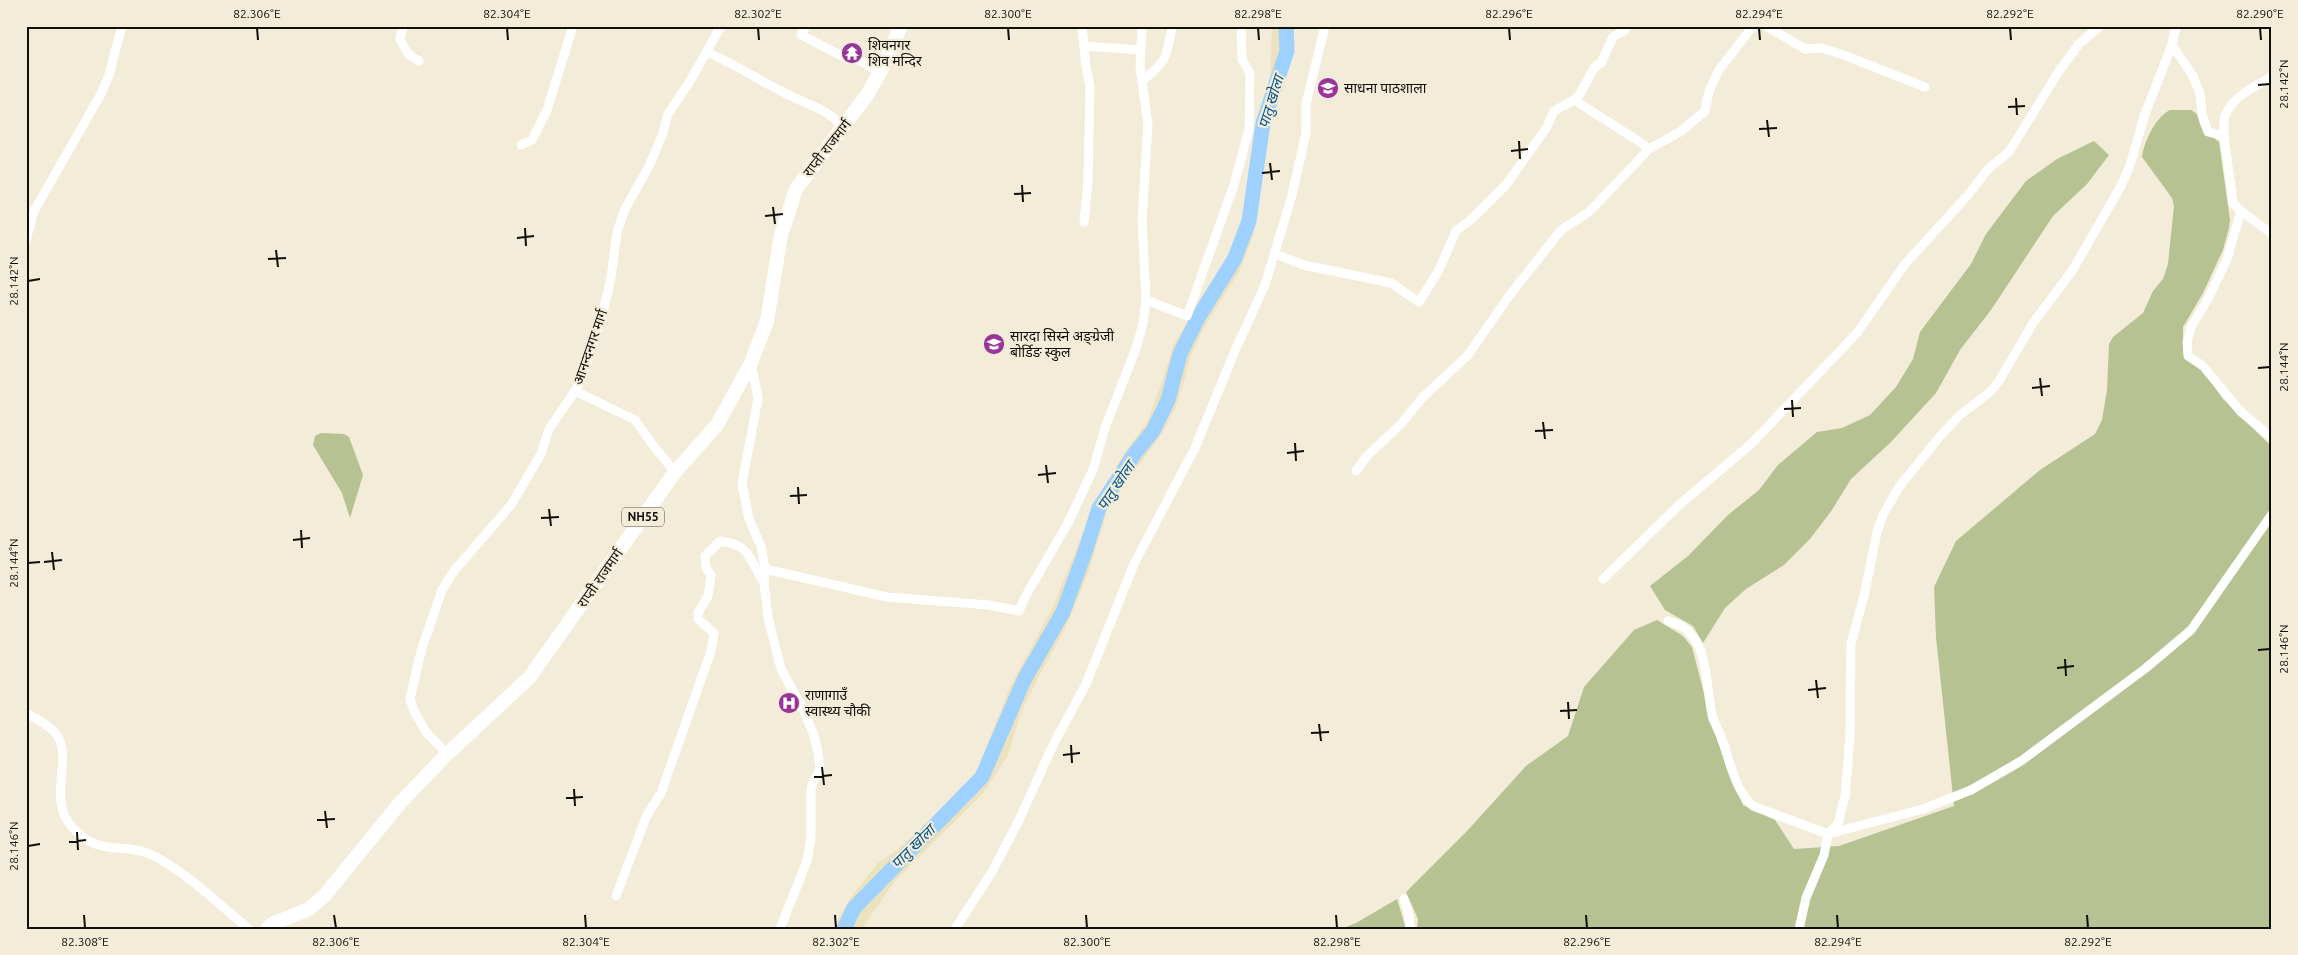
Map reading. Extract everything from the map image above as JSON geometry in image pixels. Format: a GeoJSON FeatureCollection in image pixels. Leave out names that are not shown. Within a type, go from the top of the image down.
{"type":"FeatureCollection","features":[{"type":"Feature","properties":{"kind":"main road","name":"राप्ती राजमार्ग"},"geometry":{"type":"LineString","coordinates":[[267,929],[272,924],[309,909],[324,895],[400,804],[447,754],[529,678],[675,472],[717,425],[751,362],[767,321],[781,235],[796,189],[806,173],[844,127],[880,72],[901,26]]}},
{"type":"Feature","properties":{"kind":"street"},"geometry":{"type":"LineString","coordinates":[[26,240],[34,211],[101,94],[109,75],[122,26]]}},
{"type":"Feature","properties":{"kind":"street"},"geometry":{"type":"LineString","coordinates":[[404,26],[400,39],[408,54],[419,61]]}},
{"type":"Feature","properties":{"kind":"street"},"geometry":{"type":"LineString","coordinates":[[521,145],[532,140],[547,110],[572,26]]}},
{"type":"Feature","properties":{"kind":"street","name":"आनन्दनगर मार्ग"},"geometry":{"type":"LineString","coordinates":[[447,754],[426,732],[414,711],[410,699],[421,651],[442,590],[454,571],[511,505],[541,454],[549,429],[575,391],[582,376],[603,312],[611,278],[617,232],[625,209],[648,168],[662,136],[668,114],[721,26]]}},
{"type":"Feature","properties":{"kind":"street"},"geometry":{"type":"LineString","coordinates":[[806,26],[801,35],[850,60],[857,59],[880,72]]}},
{"type":"Feature","properties":{"kind":"street"},"geometry":{"type":"LineString","coordinates":[[1082,26],[1090,86],[1088,183],[1084,222]]}},
{"type":"Feature","properties":{"kind":"street"},"geometry":{"type":"LineString","coordinates":[[765,569],[887,597],[989,606],[1019,612],[1025,597],[1068,523],[1093,470],[1108,419],[1144,324],[1146,300],[1142,219],[1148,124],[1142,81],[1142,26]]}},
{"type":"Feature","properties":{"kind":"street"},"geometry":{"type":"LineString","coordinates":[[1142,81],[1161,66],[1168,50],[1172,26]]}},
{"type":"Feature","properties":{"kind":"street"},"geometry":{"type":"LineString","coordinates":[[1146,300],[1187,316],[1212,249],[1234,185],[1249,129],[1250,74],[1242,59],[1241,26]]}},
{"type":"Feature","properties":{"kind":"street"},"geometry":{"type":"LineString","coordinates":[[955,929],[992,872],[1019,820],[1053,745],[1086,684],[1134,564],[1195,448],[1234,353],[1265,285],[1275,254],[1306,133],[1306,104],[1325,26]]}},
{"type":"Feature","properties":{"kind":"street"},"geometry":{"type":"LineString","coordinates":[[1275,254],[1304,265],[1390,283],[1419,302],[1439,270],[1456,231],[1474,218],[1506,185],[1547,127],[1554,111],[1574,100],[1594,68],[1601,63],[1613,37],[1625,30],[1626,26]]}},
{"type":"Feature","properties":{"kind":"street"},"geometry":{"type":"LineString","coordinates":[[1356,470],[1367,456],[1401,424],[1422,398],[1468,355],[1509,296],[1561,230],[1589,212],[1649,149],[1680,132],[1705,111],[1709,91],[1718,70],[1753,26]]}},
{"type":"Feature","properties":{"kind":"street"},"geometry":{"type":"LineString","coordinates":[[1766,26],[1805,49],[1821,48],[1841,54],[1925,87]]}},
{"type":"Feature","properties":{"kind":"street"},"geometry":{"type":"LineString","coordinates":[[1603,579],[1679,505],[1751,444],[1857,333],[1905,264],[1968,195],[1988,169],[2010,152],[2059,71],[2079,44],[2100,26]]}},
{"type":"Feature","properties":{"kind":"street"},"geometry":{"type":"LineString","coordinates":[[1799,929],[1806,898],[1824,855],[1828,834],[1838,824],[1844,796],[1850,738],[1851,643],[1864,596],[1877,532],[1883,515],[1899,487],[1941,435],[1960,415],[1990,392],[1999,381],[2034,323],[2072,271],[2121,186],[2130,165],[2145,114],[2172,45],[2176,26]]}},
{"type":"Feature","properties":{"kind":"street"},"geometry":{"type":"LineString","coordinates":[[2172,45],[2197,85],[2202,114],[2208,132],[2224,136]]}},
{"type":"Feature","properties":{"kind":"street"},"geometry":{"type":"LineString","coordinates":[[1084,46],[1141,50]]}},
{"type":"Feature","properties":{"kind":"street"},"geometry":{"type":"LineString","coordinates":[[707,52],[738,66],[787,94],[816,105],[833,116],[844,127]]}},
{"type":"Feature","properties":{"kind":"street"},"geometry":{"type":"LineString","coordinates":[[2272,77],[2249,89],[2236,102],[2225,116],[2224,136],[2233,203],[2272,234]]}},
{"type":"Feature","properties":{"kind":"street"},"geometry":{"type":"LineString","coordinates":[[1574,100],[1649,149]]}},
{"type":"Feature","properties":{"kind":"street"},"geometry":{"type":"LineString","coordinates":[[2241,211],[2227,259],[2208,299],[2191,327],[2187,342],[2188,356],[2203,366],[2240,411],[2272,438]]}},
{"type":"Feature","properties":{"kind":"street"},"geometry":{"type":"LineString","coordinates":[[751,362],[758,398],[742,484],[749,519],[761,546],[765,569],[764,583],[768,618],[781,669],[804,710],[817,747],[820,768],[811,788],[811,836],[807,861],[780,929]]}},
{"type":"Feature","properties":{"kind":"street"},"geometry":{"type":"LineString","coordinates":[[575,391],[635,420],[675,472]]}},
{"type":"Feature","properties":{"kind":"street"},"geometry":{"type":"LineString","coordinates":[[1668,621],[1677,623],[1689,631],[1698,646],[1707,672],[1713,718],[1733,774],[1744,798],[1753,806],[1828,834],[1923,809],[1971,790],[2021,760],[2146,668],[2191,630],[2272,514]]}},
{"type":"Feature","properties":{"kind":"street"},"geometry":{"type":"LineString","coordinates":[[616,896],[647,815],[661,793],[712,652],[714,634],[698,619],[698,613],[708,596],[711,575],[706,568],[705,556],[720,541],[733,543],[744,549],[753,560],[764,583]]}},
{"type":"Feature","properties":{"kind":"street"},"geometry":{"type":"LineString","coordinates":[[26,713],[46,724],[61,743],[60,794],[62,808],[70,825],[84,839],[96,846],[139,850],[152,856],[206,893],[250,929]]}},
{"type":"Feature","properties":{"kind":"street"},"geometry":{"type":"LineString","coordinates":[[1404,899],[1409,916],[1410,929]]}},
{"type":"Feature","properties":{"kind":"green space"},"geometry":{"type":"Polygon","coordinates":[[[2170,110],[2191,110],[2197,114],[2203,130],[2219,142],[2230,220],[2223,250],[2203,293],[2183,327],[2183,350],[2186,356],[2210,377],[2223,399],[2272,447],[2272,929],[1417,929],[1418,919],[1406,892],[1468,830],[1526,766],[1568,736],[1584,687],[1634,630],[1657,620],[1683,636],[1692,647],[1710,717],[1728,772],[1743,805],[1775,820],[1794,849],[1839,846],[1954,806],[1936,637],[1934,587],[1956,541],[2040,470],[2095,434],[2102,420],[2107,390],[2109,344],[2113,337],[2143,313],[2153,291],[2163,279],[2168,264],[2174,206],[2172,198],[2142,157],[2145,144],[2152,130],[2160,118],[2170,110]]]}},
{"type":"Feature","properties":{"kind":"green space"},"geometry":{"type":"Polygon","coordinates":[[[2094,141],[2109,155],[2087,184],[2053,216],[1991,310],[1960,350],[1936,393],[1891,442],[1851,479],[1832,510],[1810,539],[1784,565],[1746,589],[1725,608],[1703,643],[1693,626],[1665,610],[1650,586],[1688,556],[1728,515],[1759,490],[1778,465],[1817,432],[1842,428],[1870,415],[1896,387],[1913,359],[1920,332],[1971,264],[1986,234],[2026,181],[2057,159],[2094,141]]]}},
{"type":"Feature","properties":{"kind":"green space"},"geometry":{"type":"Polygon","coordinates":[[[321,433],[344,434],[349,437],[363,475],[350,518],[342,493],[313,445],[315,436],[321,433]]]}},
{"type":"Feature","properties":{"kind":"green space"},"geometry":{"type":"Polygon","coordinates":[[[1397,899],[1406,929],[1341,929],[1356,923],[1397,899]]]}},
{"type":"Feature","properties":{"kind":"sand"},"geometry":{"type":"Polygon","coordinates":[[[1272,26],[1295,26],[1283,79],[1265,132],[1253,236],[1239,272],[1205,326],[1190,357],[1175,409],[1163,432],[1108,508],[1087,576],[1064,631],[1020,715],[1008,755],[984,792],[894,882],[862,929],[833,929],[849,900],[877,864],[897,850],[949,804],[976,773],[1010,687],[1053,607],[1091,513],[1122,457],[1147,422],[1173,346],[1207,288],[1222,267],[1239,235],[1254,142],[1270,85],[1272,26]]]}},
{"type":"Feature","properties":{"kind":"waterway","name":"पातु खोला"},"geometry":{"type":"LineString","coordinates":[[844,929],[854,908],[982,777],[1024,680],[1063,612],[1099,508],[1135,453],[1153,431],[1168,400],[1180,354],[1198,318],[1235,258],[1249,221],[1263,123],[1287,51],[1286,26]]}},
{"type":"Feature","properties":{"kind":"place","name":"शिवनगर शिव मन्दिर"},"geometry":{"type":"Point","coordinates":[852,53]}},
{"type":"Feature","properties":{"kind":"place","name":"साधना पाठशाला"},"geometry":{"type":"Point","coordinates":[1328,88]}},
{"type":"Feature","properties":{"kind":"place","name":"सारदा सिस्ने अङ्ग्रेजी बोर्डिङ स्कुल"},"geometry":{"type":"Point","coordinates":[994,344]}},
{"type":"Feature","properties":{"kind":"place","name":"राणागाउँ स्वास्थ्य चौकी"},"geometry":{"type":"Point","coordinates":[789,703]}}]}
